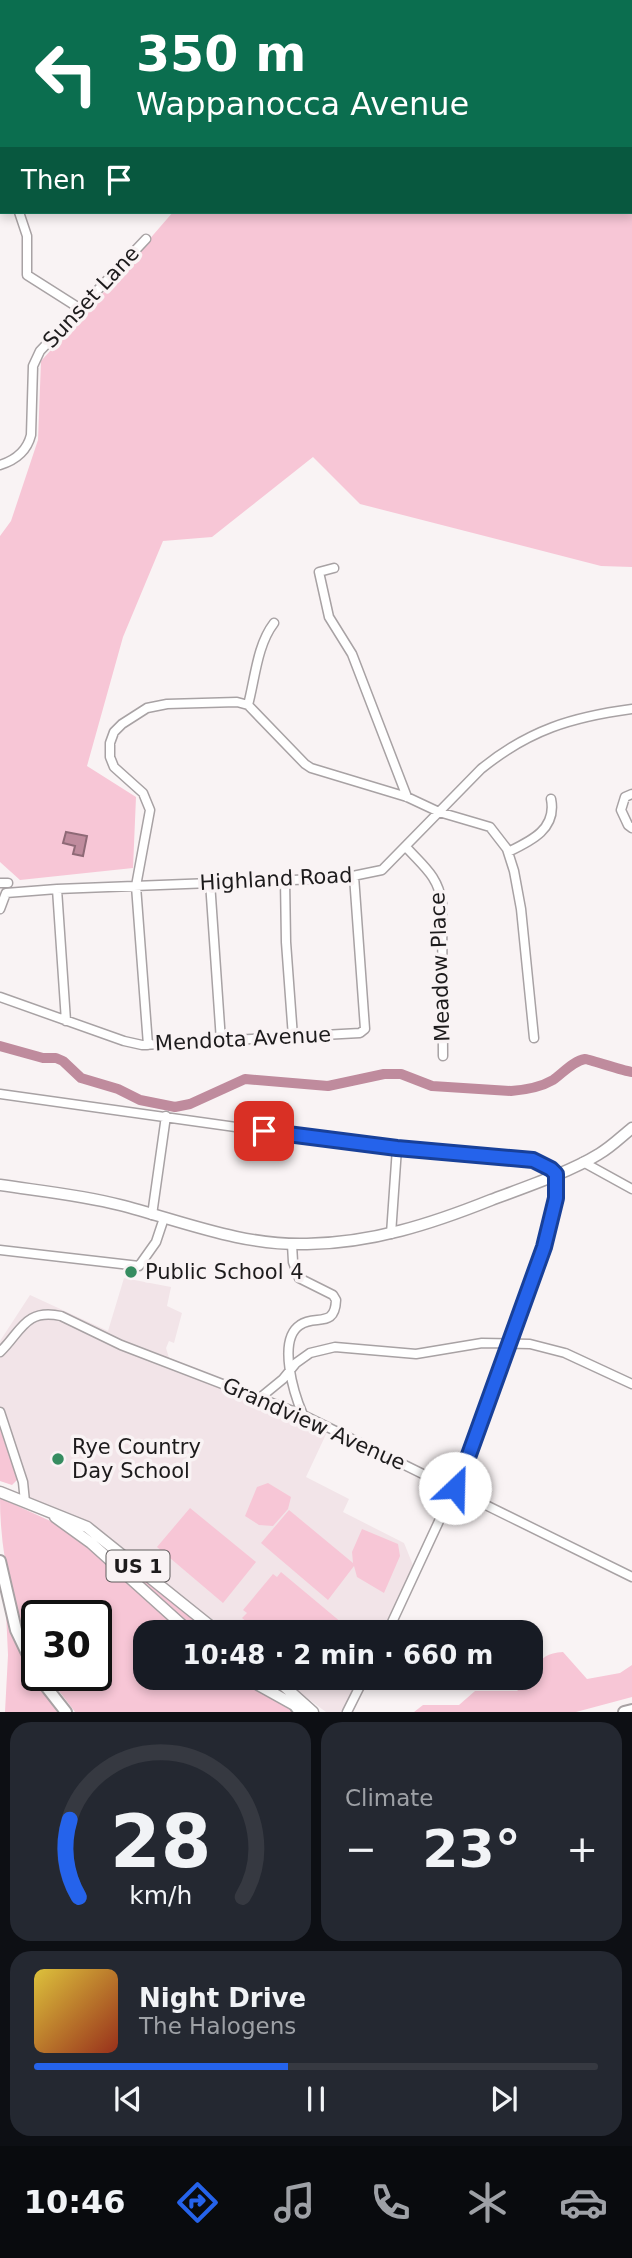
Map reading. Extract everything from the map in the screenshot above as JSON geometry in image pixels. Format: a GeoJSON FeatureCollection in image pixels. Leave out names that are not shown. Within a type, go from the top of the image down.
{"type":"FeatureCollection","features":[{"type":"Feature","properties":{"kind":"highway"},"geometry":{"type":"LineString","coordinates":[[0,1561],[16,1630],[21,1640]]}},
{"type":"Feature","properties":{"kind":"highway"},"geometry":{"type":"LineString","coordinates":[[49,1691],[64,1712]]}},
{"type":"Feature","properties":{"kind":"highway"},"geometry":{"type":"LineString","coordinates":[[624,1712],[632,1710]]}},
{"type":"Feature","properties":{"kind":"main road"},"geometry":{"type":"LineString","coordinates":[[0,1185],[93,1199],[206,1231],[292,1244],[348,1241],[391,1234],[464,1211],[583,1162],[597,1155],[632,1128]]}},
{"type":"Feature","properties":{"kind":"main road","name":"US 1"},"geometry":{"type":"LineString","coordinates":[[2,1493],[48,1513],[76,1521],[103,1538],[203,1620]]}},
{"type":"Feature","properties":{"kind":"main road","name":"US 1"},"geometry":{"type":"LineString","coordinates":[[48,1513],[90,1543],[176,1620]]}},
{"type":"Feature","properties":{"kind":"main road"},"geometry":{"type":"LineString","coordinates":[[266,1690],[307,1712]]}},
{"type":"Feature","properties":{"kind":"main road"},"geometry":{"type":"LineString","coordinates":[[289,1690],[314,1712]]}},
{"type":"Feature","properties":{"kind":"street"},"geometry":{"type":"LineString","coordinates":[[20,214],[27,236],[27,275],[79,308]]}},
{"type":"Feature","properties":{"kind":"street","name":"Sunset Lane"},"geometry":{"type":"LineString","coordinates":[[0,465],[19,456],[29,444],[34,361],[40,351],[146,239]]}},
{"type":"Feature","properties":{"kind":"street"},"geometry":{"type":"LineString","coordinates":[[334,568],[319,572],[330,617],[352,653],[407,797]]}},
{"type":"Feature","properties":{"kind":"street"},"geometry":{"type":"LineString","coordinates":[[248,705],[263,644],[274,623]]}},
{"type":"Feature","properties":{"kind":"street"},"geometry":{"type":"LineString","coordinates":[[148,1045],[135,886],[150,810],[143,793],[114,767],[109,750],[114,732],[135,715],[148,709],[167,704],[237,702],[248,705],[311,768],[407,797],[439,812],[490,827],[508,852],[514,871],[521,909],[534,1038]]}},
{"type":"Feature","properties":{"kind":"street","name":"Highland Road"},"geometry":{"type":"LineString","coordinates":[[0,909],[6,893],[354,876],[382,870],[499,754],[540,730],[632,709]]}},
{"type":"Feature","properties":{"kind":"street"},"geometry":{"type":"LineString","coordinates":[[632,793],[625,797],[621,810],[632,828]]}},
{"type":"Feature","properties":{"kind":"street"},"geometry":{"type":"LineString","coordinates":[[508,852],[544,831],[553,809],[551,799]]}},
{"type":"Feature","properties":{"kind":"street","name":"Meadow Place"},"geometry":{"type":"LineString","coordinates":[[406,847],[436,879],[442,903],[443,1056]]}},
{"type":"Feature","properties":{"kind":"street","name":"Mendota Avenue"},"geometry":{"type":"LineString","coordinates":[[0,998],[124,1041],[148,1045],[360,1032],[365,1027],[354,876]]}},
{"type":"Feature","properties":{"kind":"street"},"geometry":{"type":"LineString","coordinates":[[285,879],[293,1037]]}},
{"type":"Feature","properties":{"kind":"street"},"geometry":{"type":"LineString","coordinates":[[211,882],[221,1041]]}},
{"type":"Feature","properties":{"kind":"street"},"geometry":{"type":"LineString","coordinates":[[57,889],[66,1021]]}},
{"type":"Feature","properties":{"kind":"street"},"geometry":{"type":"LineString","coordinates":[[0,1094],[397,1148],[533,1160],[556,1174],[556,1198],[544,1247],[511,1343],[455,1488],[394,1620]]}},
{"type":"Feature","properties":{"kind":"street"},"geometry":{"type":"LineString","coordinates":[[152,1215],[166,1116]]}},
{"type":"Feature","properties":{"kind":"street"},"geometry":{"type":"LineString","coordinates":[[391,1234],[397,1148]]}},
{"type":"Feature","properties":{"kind":"street"},"geometry":{"type":"LineString","coordinates":[[583,1162],[632,1189]]}},
{"type":"Feature","properties":{"kind":"street"},"geometry":{"type":"LineString","coordinates":[[0,1250],[139,1266],[156,1242],[164,1218]]}},
{"type":"Feature","properties":{"kind":"street"},"geometry":{"type":"LineString","coordinates":[[292,1244],[293,1262],[299,1278],[332,1295],[336,1300],[333,1314],[327,1319],[302,1323],[294,1330],[289,1341],[294,1393],[303,1415]]}},
{"type":"Feature","properties":{"kind":"street","name":"Grandview Avenue"},"geometry":{"type":"LineString","coordinates":[[0,1352],[18,1328],[36,1316],[51,1314],[70,1320],[122,1345],[303,1415],[632,1577]]}},
{"type":"Feature","properties":{"kind":"street"},"geometry":{"type":"LineString","coordinates":[[261,1397],[310,1353],[335,1347],[416,1354],[469,1344],[511,1343],[538,1346],[565,1353],[632,1384]]}},
{"type":"Feature","properties":{"kind":"street"},"geometry":{"type":"LineString","coordinates":[[0,1412],[23,1482],[25,1503]]}},
{"type":"Feature","properties":{"kind":"street"},"geometry":{"type":"LineString","coordinates":[[347,1712],[358,1690]]}},
{"type":"Feature","properties":{"kind":"shaded area"},"geometry":{"type":"Polygon","coordinates":[[[171,214],[632,214],[632,567],[601,566],[360,504],[313,457],[212,537],[163,541],[123,637],[87,766],[136,797],[133,868],[20,880],[0,862],[0,536],[11,521],[38,440],[41,361],[171,214]]]}},
{"type":"Feature","properties":{"kind":"shaded area"},"geometry":{"type":"Polygon","coordinates":[[[66,832],[87,836],[83,856],[73,854],[75,846],[63,843],[66,832]]]}},
{"type":"Feature","properties":{"kind":"shaded area"},"geometry":{"type":"Polygon","coordinates":[[[124,1278],[171,1287],[167,1306],[182,1313],[174,1343],[169,1341],[166,1348],[172,1368],[289,1411],[328,1430],[306,1477],[349,1499],[343,1512],[404,1543],[415,1570],[390,1620],[209,1620],[104,1533],[77,1517],[29,1499],[20,1461],[0,1409],[0,1341],[30,1295],[108,1331],[124,1278]]]}},
{"type":"Feature","properties":{"kind":"shaded area"},"geometry":{"type":"Polygon","coordinates":[[[0,1429],[16,1475],[17,1480],[12,1485],[0,1481],[0,1429]]]}},
{"type":"Feature","properties":{"kind":"shaded area"},"geometry":{"type":"Polygon","coordinates":[[[268,1483],[291,1497],[288,1509],[273,1526],[259,1525],[245,1516],[257,1487],[268,1483]]]}},
{"type":"Feature","properties":{"kind":"shaded area"},"geometry":{"type":"Polygon","coordinates":[[[0,1498],[57,1524],[80,1539],[172,1620],[133,1620],[133,1690],[260,1690],[295,1712],[75,1712],[59,1691],[112,1691],[112,1600],[21,1600],[21,1621],[9,1581],[0,1498]]]}},
{"type":"Feature","properties":{"kind":"shaded area"},"geometry":{"type":"Polygon","coordinates":[[[190,1508],[256,1562],[223,1603],[157,1547],[190,1508]]]}},
{"type":"Feature","properties":{"kind":"shaded area"},"geometry":{"type":"Polygon","coordinates":[[[289,1510],[353,1563],[352,1552],[362,1529],[398,1544],[400,1556],[384,1593],[357,1577],[354,1566],[328,1600],[261,1543],[289,1510]]]}},
{"type":"Feature","properties":{"kind":"shaded area"},"geometry":{"type":"Polygon","coordinates":[[[73,1525],[84,1529],[199,1620],[182,1620],[73,1525]]]}},
{"type":"Feature","properties":{"kind":"shaded area"},"geometry":{"type":"Polygon","coordinates":[[[281,1572],[338,1620],[244,1620],[242,1618],[247,1613],[243,1610],[273,1574],[277,1577],[281,1572]]]}},
{"type":"Feature","properties":{"kind":"shaded area"},"geometry":{"type":"Polygon","coordinates":[[[6,1612],[21,1653],[21,1691],[44,1691],[59,1712],[5,1712],[8,1655],[6,1612]]]}},
{"type":"Feature","properties":{"kind":"shaded area"},"geometry":{"type":"Polygon","coordinates":[[[563,1652],[587,1679],[620,1673],[632,1665],[632,1697],[576,1712],[414,1712],[423,1705],[459,1705],[475,1691],[543,1690],[543,1659],[553,1653],[563,1652]]]}},
{"type":"Feature","properties":{"kind":"shaded area"},"geometry":{"type":"Polygon","coordinates":[[[296,1690],[355,1690],[344,1712],[326,1712],[296,1690]]]}},
{"type":"Feature","properties":{"kind":"waterway"},"geometry":{"type":"LineString","coordinates":[[0,1046],[43,1058],[56,1058],[81,1078],[118,1089],[140,1100],[175,1107],[190,1104],[245,1079],[328,1086],[384,1074],[401,1074],[432,1086],[511,1091],[532,1088],[553,1080],[572,1065],[585,1059],[632,1072]]}},
{"type":"Feature","properties":{"kind":"place","name":"Public School 4"},"geometry":{"type":"Point","coordinates":[131,1272]}},
{"type":"Feature","properties":{"kind":"place","name":"Rye Country Day School"},"geometry":{"type":"Point","coordinates":[58,1459]}},
{"type":"Feature","properties":{"kind":"route"},"geometry":{"type":"LineString","coordinates":[[264,1131],[397,1148],[533,1160],[556,1174],[556,1198],[536,1275],[455,1488]]}}]}
